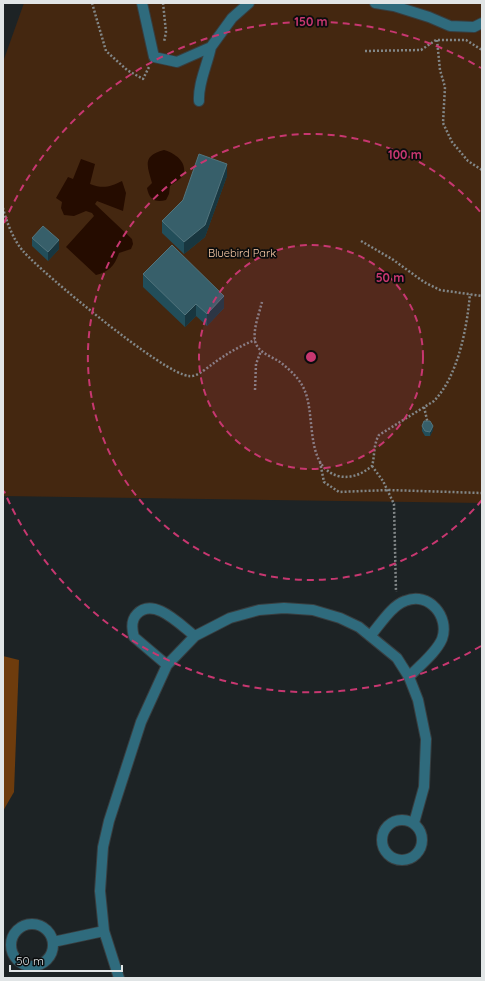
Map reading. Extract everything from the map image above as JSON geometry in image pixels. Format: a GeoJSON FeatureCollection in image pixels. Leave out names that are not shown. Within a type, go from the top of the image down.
{"type":"FeatureCollection","features":[{"type":"Feature","properties":{"kind":"street"},"geometry":{"type":"LineString","coordinates":[[142,3],[143,15],[154,57],[177,62],[211,47]]}},
{"type":"Feature","properties":{"kind":"street"},"geometry":{"type":"LineString","coordinates":[[199,101],[198,89],[207,66],[211,47],[232,18],[249,3]]}},
{"type":"Feature","properties":{"kind":"street"},"geometry":{"type":"LineString","coordinates":[[375,3],[394,6],[415,12],[450,26],[474,27],[482,23]]}},
{"type":"Feature","properties":{"kind":"street"},"geometry":{"type":"LineString","coordinates":[[370,636],[395,607],[404,601],[413,599],[423,600],[432,604],[439,612],[444,622],[444,632],[441,641],[409,677]]}},
{"type":"Feature","properties":{"kind":"street"},"geometry":{"type":"LineString","coordinates":[[167,665],[134,638],[133,625],[138,613],[146,608],[158,609],[195,636]]}},
{"type":"Feature","properties":{"kind":"street"},"geometry":{"type":"LineString","coordinates":[[119,978],[104,931],[100,891],[103,847],[109,821],[141,722],[167,665],[195,636],[230,618],[259,610],[284,608],[313,610],[340,618],[359,626],[397,658],[409,677],[419,706],[426,739],[424,787],[414,823],[421,835],[420,848],[411,858],[397,860],[391,857],[386,852],[381,840],[385,828],[402,819],[414,823]]}},
{"type":"Feature","properties":{"kind":"street"},"geometry":{"type":"LineString","coordinates":[[33,924],[46,930],[53,942],[50,956],[40,965],[33,967],[20,964],[15,959],[10,946],[14,932],[20,928],[33,924]]}},
{"type":"Feature","properties":{"kind":"street"},"geometry":{"type":"LineString","coordinates":[[53,942],[104,931]]}},
{"type":"Feature","properties":{"kind":"path"},"geometry":{"type":"LineString","coordinates":[[92,3],[106,51],[117,61],[143,79],[163,42],[166,32],[163,3]]}},
{"type":"Feature","properties":{"kind":"path"},"geometry":{"type":"LineString","coordinates":[[365,51],[421,50],[437,40],[466,40],[482,50]]}},
{"type":"Feature","properties":{"kind":"path"},"geometry":{"type":"LineString","coordinates":[[437,40],[440,70],[445,87],[443,122],[452,142],[468,161],[482,170]]}},
{"type":"Feature","properties":{"kind":"path"},"geometry":{"type":"LineString","coordinates":[[3,208],[5,217],[22,250],[45,274],[130,341],[175,372],[190,377],[200,373],[231,350],[255,340]]}},
{"type":"Feature","properties":{"kind":"path"},"geometry":{"type":"LineString","coordinates":[[362,241],[392,259],[424,282],[445,291],[482,296]]}},
{"type":"Feature","properties":{"kind":"path"},"geometry":{"type":"LineString","coordinates":[[320,462],[334,475],[344,477],[355,476],[372,466],[376,441],[379,435],[434,401],[447,384],[467,326],[470,294]]}},
{"type":"Feature","properties":{"kind":"path"},"geometry":{"type":"LineString","coordinates":[[262,302],[255,340],[261,351],[287,368],[303,387],[308,403],[316,452],[320,462],[324,482],[339,492],[388,490],[482,493]]}},
{"type":"Feature","properties":{"kind":"path"},"geometry":{"type":"LineString","coordinates":[[255,390],[256,364],[261,351]]}},
{"type":"Feature","properties":{"kind":"path"},"geometry":{"type":"LineString","coordinates":[[424,407],[428,426]]}},
{"type":"Feature","properties":{"kind":"path"},"geometry":{"type":"LineString","coordinates":[[372,466],[388,490],[394,504],[396,593]]}},
{"type":"Feature","properties":{"kind":"green space","name":"Bluebird Park"},"geometry":{"type":"Polygon","coordinates":[[[24,3],[482,3],[482,503],[3,496],[3,62],[24,3]]]}},
{"type":"Feature","properties":{"kind":"shaded area"},"geometry":{"type":"Polygon","coordinates":[[[164,150],[177,156],[183,164],[184,173],[181,178],[170,186],[169,194],[166,200],[159,201],[153,199],[148,192],[147,188],[152,183],[148,162],[152,155],[164,150]]]}},
{"type":"Feature","properties":{"kind":"shaded area"},"geometry":{"type":"Polygon","coordinates":[[[81,159],[95,164],[90,184],[106,187],[122,181],[126,193],[123,211],[97,201],[95,204],[132,239],[133,244],[131,249],[119,253],[116,261],[108,270],[96,275],[66,247],[94,216],[92,213],[86,211],[74,216],[64,215],[61,208],[62,202],[56,198],[68,177],[73,179],[81,159]]]}},
{"type":"Feature","properties":{"kind":"shaded area"},"geometry":{"type":"Polygon","coordinates":[[[3,656],[19,660],[14,792],[3,811],[3,656]]]}},
{"type":"Feature","properties":{"kind":"building"},"geometry":{"type":"Polygon","coordinates":[[[199,154],[227,164],[205,225],[184,242],[162,221],[183,200],[199,154]]]}},
{"type":"Feature","properties":{"kind":"building"},"geometry":{"type":"Polygon","coordinates":[[[43,226],[59,240],[48,252],[32,238],[43,226]]]}},
{"type":"Feature","properties":{"kind":"building"},"geometry":{"type":"Polygon","coordinates":[[[172,245],[224,296],[207,314],[196,304],[185,315],[143,274],[172,245]]]}},
{"type":"Feature","properties":{"kind":"building"},"geometry":{"type":"Polygon","coordinates":[[[424,421],[430,421],[433,426],[430,432],[425,431],[422,426],[424,421]]]}}]}
